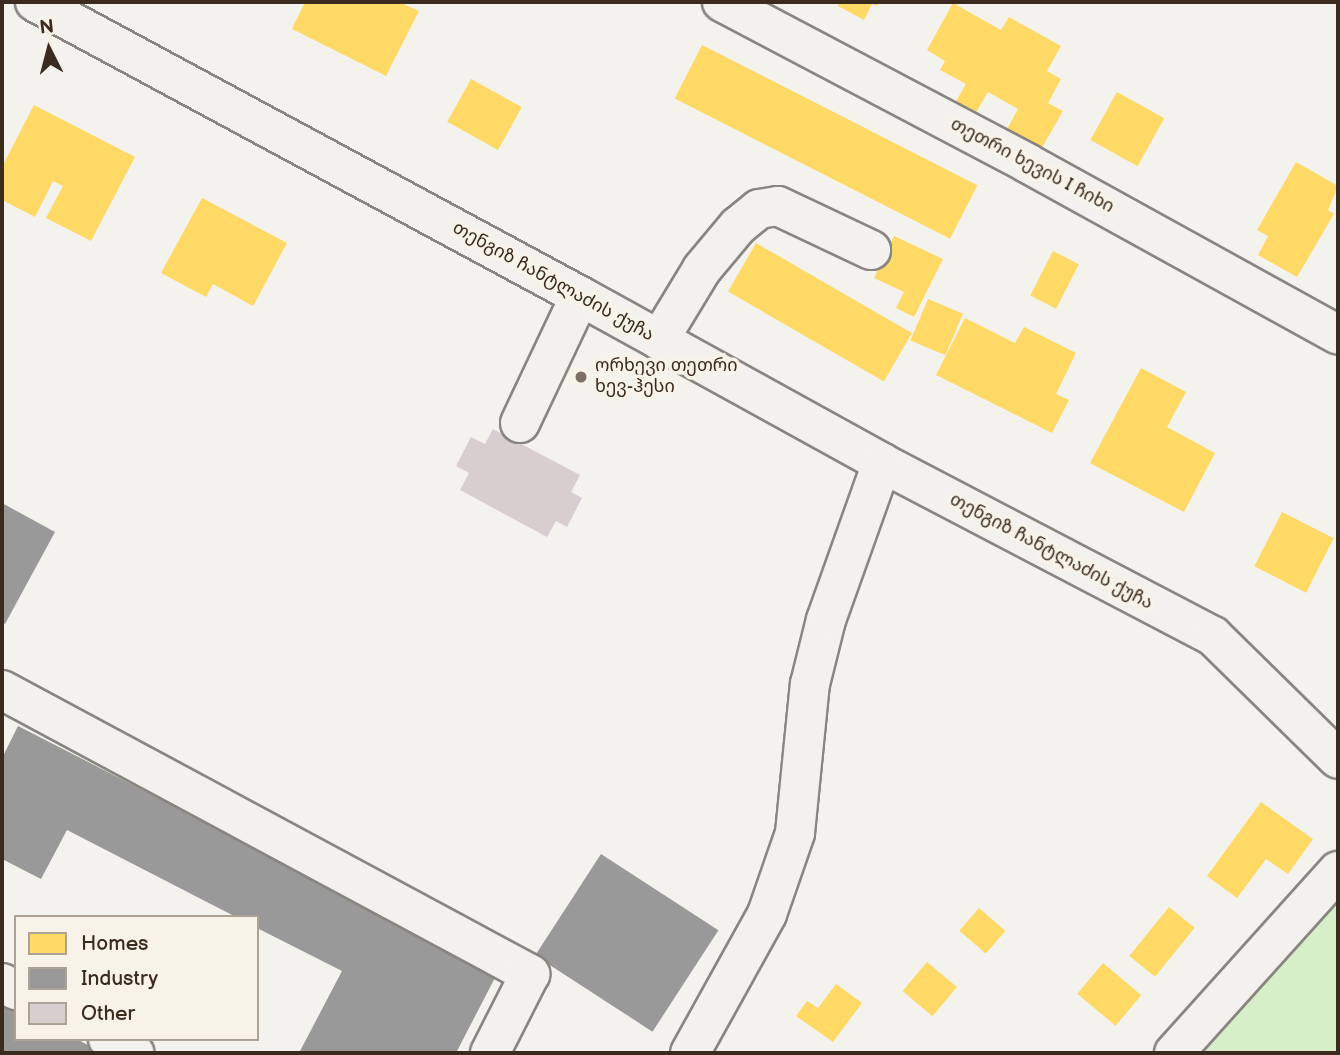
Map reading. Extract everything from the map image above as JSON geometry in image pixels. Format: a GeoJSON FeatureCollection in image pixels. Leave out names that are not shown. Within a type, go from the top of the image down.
{"type":"FeatureCollection","features":[{"type":"Feature","properties":{"kind":"street","name":"თენგიზ ჩანტლაძის ქუჩა"},"geometry":{"type":"LineString","coordinates":[[35,2],[580,296],[882,463],[1213,636],[1338,759]]}},
{"type":"Feature","properties":{"kind":"street","name":"თეთრი ხევის I ჩიხი"},"geometry":{"type":"LineString","coordinates":[[722,2],[1027,163],[1338,335]]}},
{"type":"Feature","properties":{"kind":"street"},"geometry":{"type":"LineString","coordinates":[[659,340],[702,269],[738,226],[759,209],[778,206],[871,250]]}},
{"type":"Feature","properties":{"kind":"street"},"geometry":{"type":"LineString","coordinates":[[520,423],[580,296]]}},
{"type":"Feature","properties":{"kind":"street"},"geometry":{"type":"LineString","coordinates":[[690,1053],[767,914],[795,833],[810,684],[826,620],[882,463]]}},
{"type":"Feature","properties":{"kind":"street"},"geometry":{"type":"LineString","coordinates":[[2,690],[530,974],[490,1053]]}},
{"type":"Feature","properties":{"kind":"street"},"geometry":{"type":"LineString","coordinates":[[1174,1053],[1338,871]]}},
{"type":"Feature","properties":{"kind":"street"},"geometry":{"type":"LineString","coordinates":[[112,1041],[134,1053]]}},
{"type":"Feature","properties":{"kind":"green space"},"geometry":{"type":"Polygon","coordinates":[[[1338,891],[1338,1053],[1193,1053],[1338,891]]]}},
{"type":"Feature","properties":{"kind":"building: Homes"},"geometry":{"type":"Polygon","coordinates":[[[305,2],[399,2],[419,11],[386,76],[292,29],[305,2]]]}},
{"type":"Feature","properties":{"kind":"building: Homes"},"geometry":{"type":"Polygon","coordinates":[[[840,2],[879,2],[877,6],[872,4],[864,20],[838,6],[840,2]]]}},
{"type":"Feature","properties":{"kind":"building: Homes"},"geometry":{"type":"Polygon","coordinates":[[[953,3],[1001,30],[1009,17],[1061,46],[1047,71],[1061,79],[1048,103],[1063,111],[1040,151],[1006,131],[1018,109],[988,92],[975,114],[955,103],[966,84],[940,70],[945,61],[927,50],[953,3]]]}},
{"type":"Feature","properties":{"kind":"building: Homes"},"geometry":{"type":"Polygon","coordinates":[[[702,45],[977,185],[950,239],[675,98],[702,45]]]}},
{"type":"Feature","properties":{"kind":"building: Homes"},"geometry":{"type":"Polygon","coordinates":[[[471,79],[522,107],[498,150],[447,122],[471,79]]]}},
{"type":"Feature","properties":{"kind":"building: Homes"},"geometry":{"type":"Polygon","coordinates":[[[1117,92],[1164,118],[1138,166],[1090,140],[1117,92]]]}},
{"type":"Feature","properties":{"kind":"building: Homes"},"geometry":{"type":"Polygon","coordinates":[[[34,105],[135,157],[91,241],[46,218],[63,186],[53,181],[35,217],[2,200],[2,167],[34,105]]]}},
{"type":"Feature","properties":{"kind":"building: Homes"},"geometry":{"type":"Polygon","coordinates":[[[1296,162],[1338,186],[1328,210],[1334,214],[1297,277],[1258,255],[1268,236],[1257,230],[1296,162]]]}},
{"type":"Feature","properties":{"kind":"building: Homes"},"geometry":{"type":"Polygon","coordinates":[[[202,198],[287,243],[253,306],[213,284],[206,297],[161,273],[202,198]]]}},
{"type":"Feature","properties":{"kind":"building: Homes"},"geometry":{"type":"Polygon","coordinates":[[[894,236],[943,259],[914,317],[896,308],[904,292],[874,278],[894,236]]]}},
{"type":"Feature","properties":{"kind":"building: Homes"},"geometry":{"type":"Polygon","coordinates":[[[756,243],[912,333],[884,381],[728,291],[756,243]]]}},
{"type":"Feature","properties":{"kind":"building: Homes"},"geometry":{"type":"Polygon","coordinates":[[[1053,251],[1079,264],[1056,309],[1030,296],[1053,251]]]}},
{"type":"Feature","properties":{"kind":"building: Homes"},"geometry":{"type":"Polygon","coordinates":[[[928,299],[963,314],[945,355],[910,340],[928,299]]]}},
{"type":"Feature","properties":{"kind":"building: Homes"},"geometry":{"type":"Polygon","coordinates":[[[965,318],[1015,343],[1024,327],[1076,353],[1056,394],[1069,400],[1052,433],[936,375],[965,318]]]}},
{"type":"Feature","properties":{"kind":"building: Homes"},"geometry":{"type":"Polygon","coordinates":[[[1141,368],[1186,392],[1167,427],[1215,453],[1184,512],[1090,463],[1141,368]]]}},
{"type":"Feature","properties":{"kind":"building: Homes"},"geometry":{"type":"Polygon","coordinates":[[[1282,512],[1334,538],[1306,593],[1254,566],[1282,512]]]}},
{"type":"Feature","properties":{"kind":"building: Homes"},"geometry":{"type":"Polygon","coordinates":[[[1261,802],[1313,839],[1288,874],[1266,859],[1237,898],[1207,876],[1261,802]]]}},
{"type":"Feature","properties":{"kind":"building: Homes"},"geometry":{"type":"Polygon","coordinates":[[[1169,907],[1195,928],[1155,977],[1129,956],[1169,907]]]}},
{"type":"Feature","properties":{"kind":"building: Homes"},"geometry":{"type":"Polygon","coordinates":[[[979,908],[1005,931],[986,954],[959,931],[979,908]]]}},
{"type":"Feature","properties":{"kind":"building: Homes"},"geometry":{"type":"Polygon","coordinates":[[[927,962],[957,987],[932,1016],[903,991],[927,962]]]}},
{"type":"Feature","properties":{"kind":"building: Homes"},"geometry":{"type":"Polygon","coordinates":[[[1103,963],[1141,995],[1116,1026],[1077,994],[1103,963]]]}},
{"type":"Feature","properties":{"kind":"building: Homes"},"geometry":{"type":"Polygon","coordinates":[[[836,984],[862,1003],[833,1042],[796,1016],[807,1001],[818,1008],[836,984]]]}},
{"type":"Feature","properties":{"kind":"building: Industry"},"geometry":{"type":"Polygon","coordinates":[[[2,503],[55,532],[5,624],[2,622],[2,503]]]}},
{"type":"Feature","properties":{"kind":"building: Industry"},"geometry":{"type":"Polygon","coordinates":[[[18,726],[498,972],[456,1053],[299,1053],[342,971],[259,929],[259,915],[232,915],[67,830],[41,879],[2,859],[2,758],[18,726]]]}},
{"type":"Feature","properties":{"kind":"building: Industry"},"geometry":{"type":"Polygon","coordinates":[[[601,854],[718,930],[653,1032],[535,955],[601,854]]]}},
{"type":"Feature","properties":{"kind":"building: Industry"},"geometry":{"type":"Polygon","coordinates":[[[2,997],[14,1004],[14,1041],[81,1041],[102,1053],[2,1053],[2,997]]]}},
{"type":"Feature","properties":{"kind":"building: Other"},"geometry":{"type":"Polygon","coordinates":[[[493,429],[580,475],[571,492],[582,498],[567,527],[556,521],[547,537],[460,490],[469,473],[456,466],[471,437],[485,444],[493,429]]]}},
{"type":"Feature","properties":{"kind":"place","name":"ორხევი თეთრი ხევ-ჰესი"},"geometry":{"type":"Point","coordinates":[581,377]}}]}
